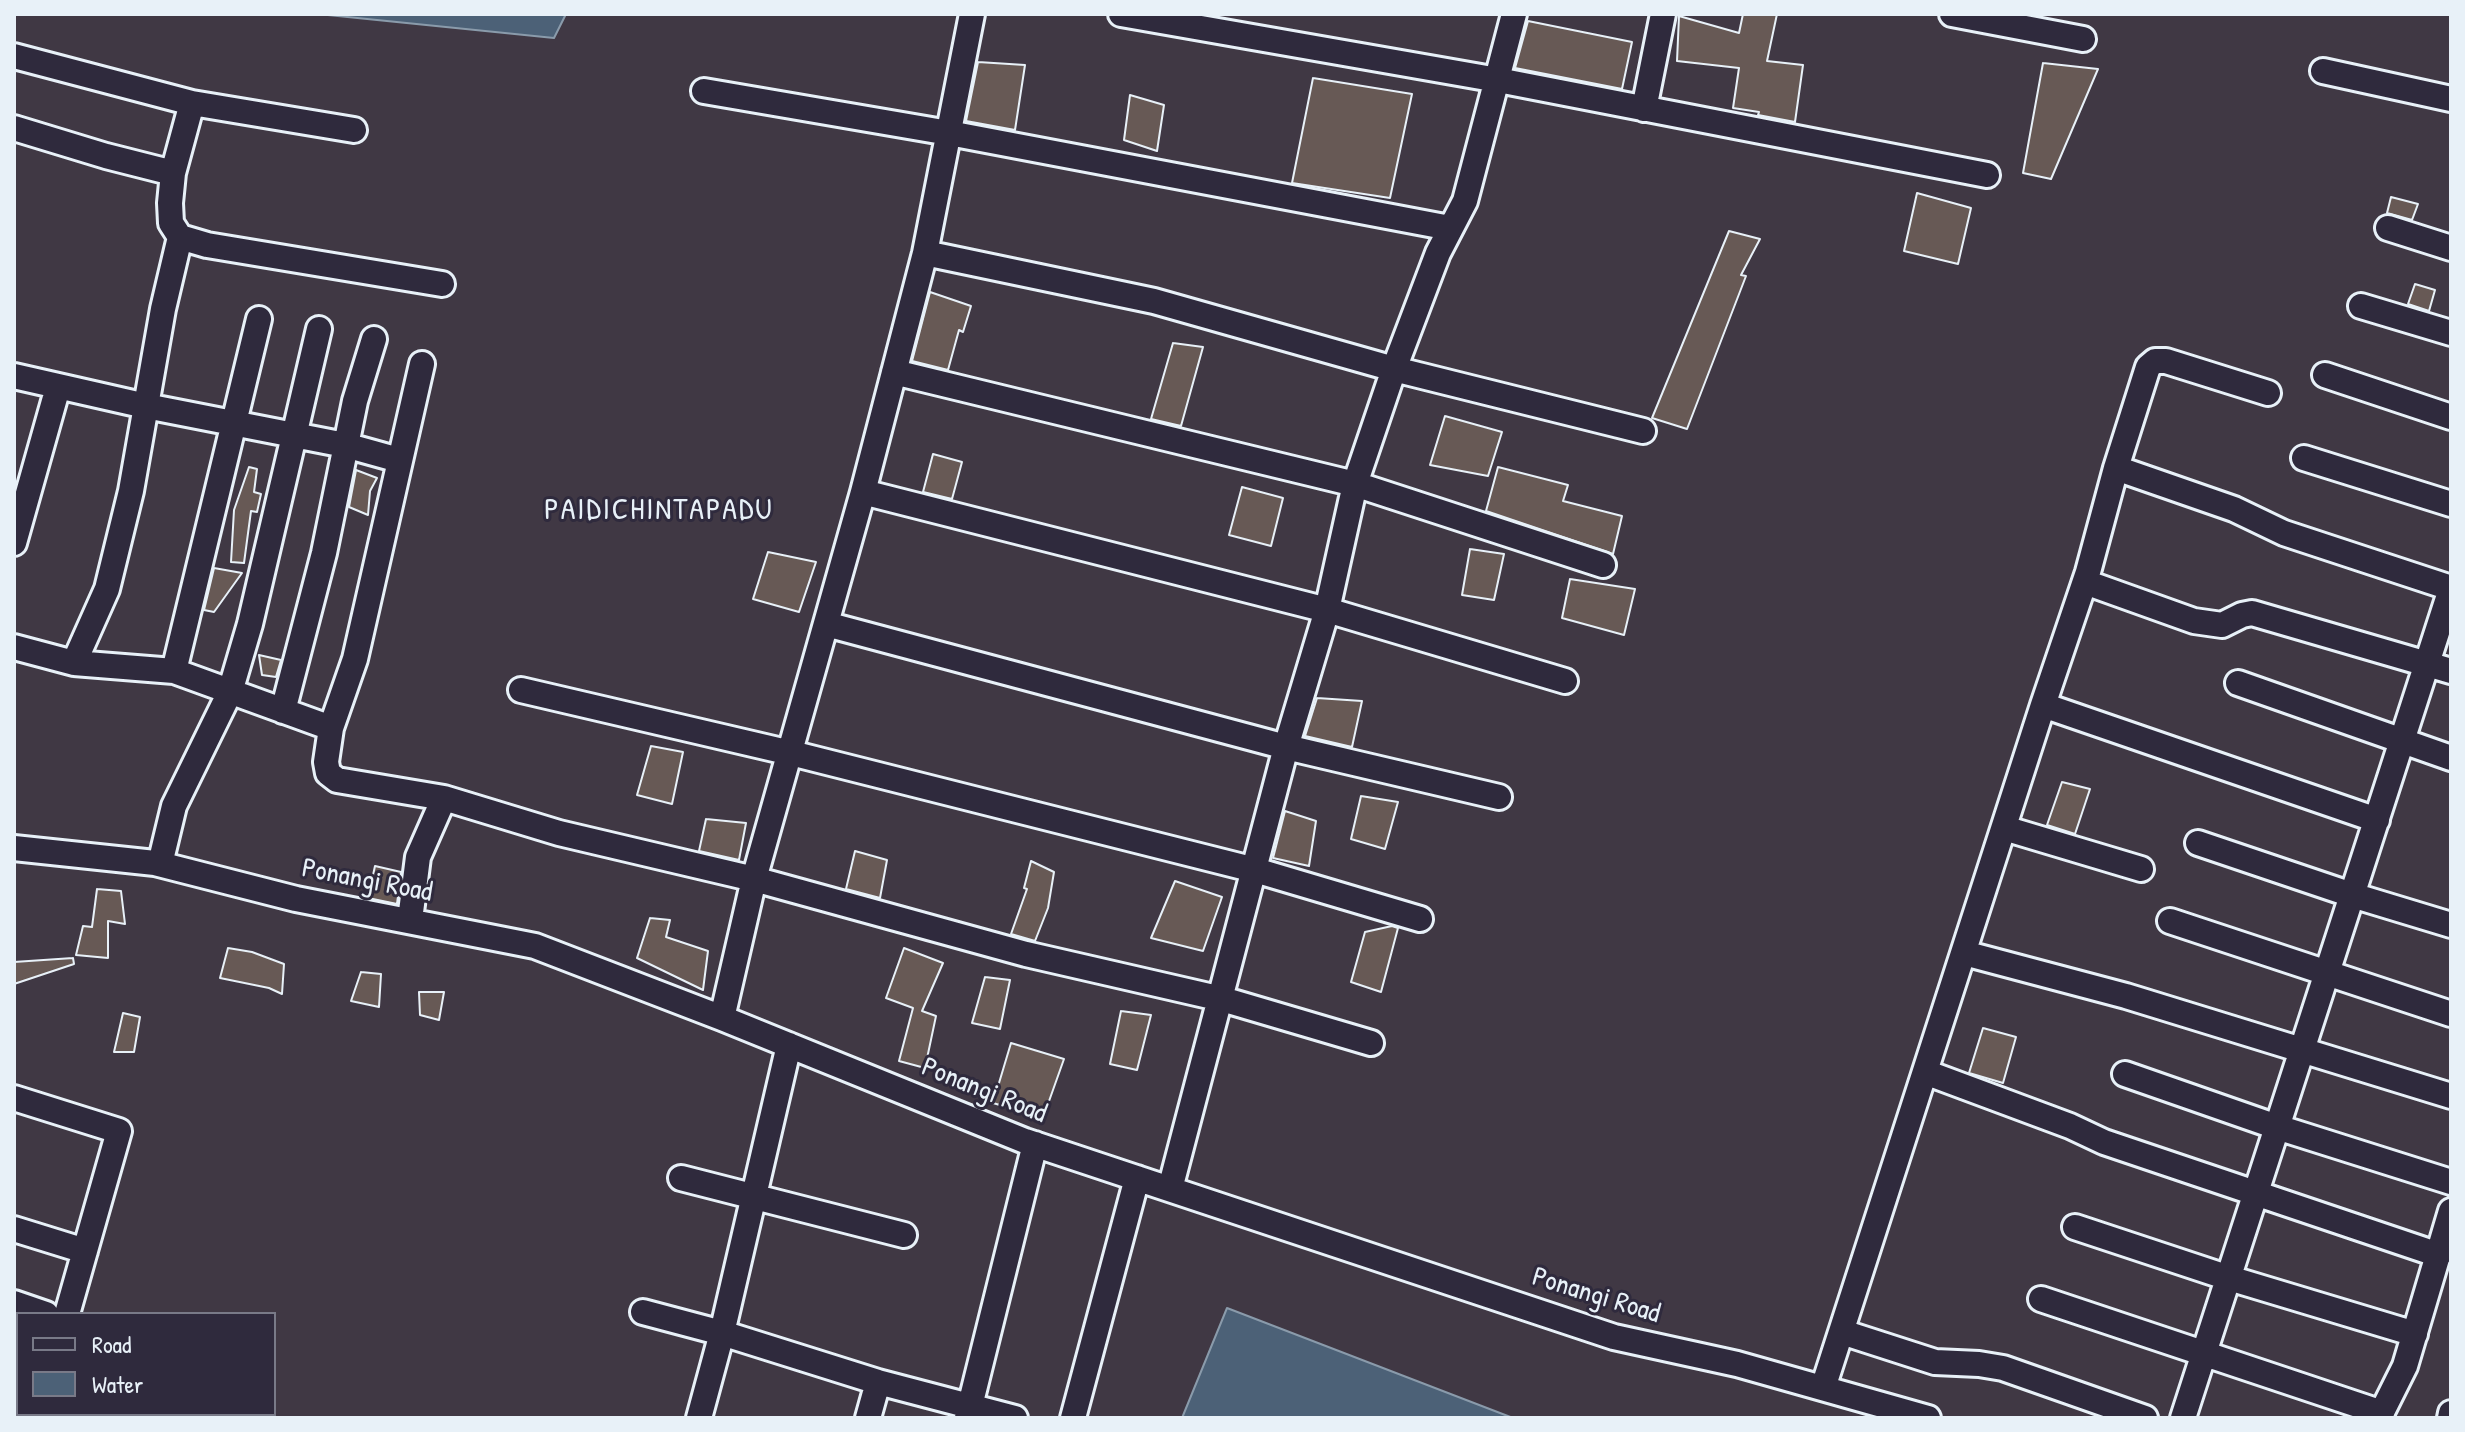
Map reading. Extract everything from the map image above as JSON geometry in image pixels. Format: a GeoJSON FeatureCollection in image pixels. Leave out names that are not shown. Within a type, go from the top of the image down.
{"type":"FeatureCollection","features":[{"type":"Feature","properties":{"kind":"street"},"geometry":{"type":"LineString","coordinates":[[722,1018],[754,879],[863,492],[925,253],[972,14]]}},
{"type":"Feature","properties":{"kind":"street"},"geometry":{"type":"LineString","coordinates":[[1121,14],[1498,80],[1987,175]]}},
{"type":"Feature","properties":{"kind":"street"},"geometry":{"type":"LineString","coordinates":[[1170,1189],[1286,747],[1327,610],[1355,484],[1394,369],[1450,228],[1465,201],[1514,14]]}},
{"type":"Feature","properties":{"kind":"street"},"geometry":{"type":"LineString","coordinates":[[1644,109],[1663,14]]}},
{"type":"Feature","properties":{"kind":"street"},"geometry":{"type":"LineString","coordinates":[[1952,14],[2083,39]]}},
{"type":"Feature","properties":{"kind":"street"},"geometry":{"type":"LineString","coordinates":[[14,56],[192,103],[354,130]]}},
{"type":"Feature","properties":{"kind":"street"},"geometry":{"type":"LineString","coordinates":[[2323,71],[2451,99]]}},
{"type":"Feature","properties":{"kind":"street"},"geometry":{"type":"LineString","coordinates":[[704,91],[949,133],[1450,228]]}},
{"type":"Feature","properties":{"kind":"street"},"geometry":{"type":"LineString","coordinates":[[192,103],[173,173],[170,203],[171,223],[180,237],[207,245],[442,284]]}},
{"type":"Feature","properties":{"kind":"street"},"geometry":{"type":"LineString","coordinates":[[14,128],[173,173]]}},
{"type":"Feature","properties":{"kind":"street"},"geometry":{"type":"LineString","coordinates":[[2388,228],[2451,248]]}},
{"type":"Feature","properties":{"kind":"street"},"geometry":{"type":"LineString","coordinates":[[74,663],[107,589],[131,491],[163,309],[180,237]]}},
{"type":"Feature","properties":{"kind":"street"},"geometry":{"type":"LineString","coordinates":[[925,253],[1154,301],[1394,369],[1643,431]]}},
{"type":"Feature","properties":{"kind":"street"},"geometry":{"type":"LineString","coordinates":[[2361,306],[2451,333]]}},
{"type":"Feature","properties":{"kind":"street"},"geometry":{"type":"LineString","coordinates":[[174,671],[259,319]]}},
{"type":"Feature","properties":{"kind":"street"},"geometry":{"type":"LineString","coordinates":[[160,864],[174,806],[230,692],[250,624],[319,329]]}},
{"type":"Feature","properties":{"kind":"street"},"geometry":{"type":"LineString","coordinates":[[283,711],[324,553],[345,445],[374,339]]}},
{"type":"Feature","properties":{"kind":"street"},"geometry":{"type":"LineString","coordinates":[[1823,1388],[2085,582],[2148,367],[2155,361],[2166,361],[2268,393]]}},
{"type":"Feature","properties":{"kind":"street"},"geometry":{"type":"LineString","coordinates":[[422,364],[359,644],[331,728],[326,762],[328,773],[337,780],[444,798],[559,833],[754,879],[1026,954],[1222,999],[1371,1043]]}},
{"type":"Feature","properties":{"kind":"street"},"geometry":{"type":"LineString","coordinates":[[894,372],[1355,484],[1603,565]]}},
{"type":"Feature","properties":{"kind":"street"},"geometry":{"type":"LineString","coordinates":[[2325,375],[2451,417]]}},
{"type":"Feature","properties":{"kind":"street"},"geometry":{"type":"LineString","coordinates":[[14,376],[146,406],[345,445],[399,460]]}},
{"type":"Feature","properties":{"kind":"street"},"geometry":{"type":"LineString","coordinates":[[14,543],[58,387]]}},
{"type":"Feature","properties":{"kind":"street"},"geometry":{"type":"LineString","coordinates":[[2304,458],[2451,504]]}},
{"type":"Feature","properties":{"kind":"street"},"geometry":{"type":"LineString","coordinates":[[2116,468],[2234,509],[2284,533],[2451,588],[2183,1418]]}},
{"type":"Feature","properties":{"kind":"street"},"geometry":{"type":"LineString","coordinates":[[863,492],[1327,610],[1565,681]]}},
{"type":"Feature","properties":{"kind":"street"},"geometry":{"type":"LineString","coordinates":[[2085,582],[2194,621],[2222,625],[2252,613],[2451,671]]}},
{"type":"Feature","properties":{"kind":"street"},"geometry":{"type":"LineString","coordinates":[[826,624],[1286,747],[1499,797]]}},
{"type":"Feature","properties":{"kind":"street"},"geometry":{"type":"LineString","coordinates":[[14,647],[74,663],[174,671],[331,728]]}},
{"type":"Feature","properties":{"kind":"street"},"geometry":{"type":"LineString","coordinates":[[2238,683],[2451,758]]}},
{"type":"Feature","properties":{"kind":"street"},"geometry":{"type":"LineString","coordinates":[[521,690],[791,753],[1255,870],[1420,919]]}},
{"type":"Feature","properties":{"kind":"street"},"geometry":{"type":"LineString","coordinates":[[2043,705],[2377,820]]}},
{"type":"Feature","properties":{"kind":"street"},"geometry":{"type":"LineString","coordinates":[[410,920],[418,857],[444,798]]}},
{"type":"Feature","properties":{"kind":"street"},"geometry":{"type":"LineString","coordinates":[[2004,828],[2141,869]]}},
{"type":"Feature","properties":{"kind":"street"},"geometry":{"type":"LineString","coordinates":[[2198,843],[2451,925]]}},
{"type":"Feature","properties":{"kind":"street","name":"Ponangi Road"},"geometry":{"type":"LineString","coordinates":[[14,848],[160,864],[296,899],[535,946],[1035,1144],[1614,1337],[1737,1364],[1928,1418]]}},
{"type":"Feature","properties":{"kind":"street"},"geometry":{"type":"LineString","coordinates":[[2170,921],[2451,1014]]}},
{"type":"Feature","properties":{"kind":"street"},"geometry":{"type":"LineString","coordinates":[[1964,953],[2126,996],[2451,1096]]}},
{"type":"Feature","properties":{"kind":"street"},"geometry":{"type":"LineString","coordinates":[[699,1418],[722,1333],[789,1045]]}},
{"type":"Feature","properties":{"kind":"street"},"geometry":{"type":"LineString","coordinates":[[1925,1072],[2070,1126],[2104,1142],[2439,1255]]}},
{"type":"Feature","properties":{"kind":"street"},"geometry":{"type":"LineString","coordinates":[[2125,1074],[2277,1127],[2451,1182]]}},
{"type":"Feature","properties":{"kind":"street"},"geometry":{"type":"LineString","coordinates":[[14,1098],[119,1131],[68,1312]]}},
{"type":"Feature","properties":{"kind":"street"},"geometry":{"type":"LineString","coordinates":[[969,1412],[1035,1144]]}},
{"type":"Feature","properties":{"kind":"street"},"geometry":{"type":"LineString","coordinates":[[681,1178],[904,1235]]}},
{"type":"Feature","properties":{"kind":"street"},"geometry":{"type":"LineString","coordinates":[[1073,1418],[1137,1178]]}},
{"type":"Feature","properties":{"kind":"street"},"geometry":{"type":"LineString","coordinates":[[2041,1299],[2381,1415],[2405,1366],[2451,1211]]}},
{"type":"Feature","properties":{"kind":"street"},"geometry":{"type":"LineString","coordinates":[[2075,1227],[2229,1278],[2415,1334]]}},
{"type":"Feature","properties":{"kind":"street"},"geometry":{"type":"LineString","coordinates":[[14,1229],[85,1251]]}},
{"type":"Feature","properties":{"kind":"street"},"geometry":{"type":"LineString","coordinates":[[14,1303],[40,1312]]}},
{"type":"Feature","properties":{"kind":"street"},"geometry":{"type":"LineString","coordinates":[[643,1312],[722,1333],[969,1412],[1015,1418]]}},
{"type":"Feature","properties":{"kind":"street"},"geometry":{"type":"LineString","coordinates":[[1842,1332],[1935,1362],[2003,1368],[2145,1418]]}},
{"type":"Feature","properties":{"kind":"street"},"geometry":{"type":"LineString","coordinates":[[868,1418],[878,1382]]}},
{"type":"Feature","properties":{"kind":"water"},"geometry":{"type":"Polygon","coordinates":[[[318,14],[566,14],[554,38],[318,14]]]}},
{"type":"Feature","properties":{"kind":"water"},"geometry":{"type":"Polygon","coordinates":[[[1227,1308],[1513,1418],[1182,1418],[1227,1308]]]}},
{"type":"Feature","properties":{"kind":"building"},"geometry":{"type":"Polygon","coordinates":[[[1743,14],[1777,14],[1767,61],[1803,65],[1795,122],[1733,108],[1739,68],[1677,61],[1679,16],[1739,33],[1743,14]]]}},
{"type":"Feature","properties":{"kind":"building"},"geometry":{"type":"Polygon","coordinates":[[[1528,21],[1632,42],[1622,89],[1515,68],[1528,21]]]}},
{"type":"Feature","properties":{"kind":"building"},"geometry":{"type":"Polygon","coordinates":[[[978,62],[1025,65],[1015,130],[966,121],[978,62]]]}},
{"type":"Feature","properties":{"kind":"building"},"geometry":{"type":"Polygon","coordinates":[[[2043,63],[2098,69],[2051,179],[2023,173],[2043,63]]]}},
{"type":"Feature","properties":{"kind":"building"},"geometry":{"type":"Polygon","coordinates":[[[1313,78],[1412,94],[1390,198],[1292,183],[1313,78]]]}},
{"type":"Feature","properties":{"kind":"building"},"geometry":{"type":"Polygon","coordinates":[[[1130,95],[1164,105],[1157,151],[1124,140],[1130,95]]]}},
{"type":"Feature","properties":{"kind":"building"},"geometry":{"type":"Polygon","coordinates":[[[1917,193],[1971,208],[1958,264],[1904,251],[1917,193]]]}},
{"type":"Feature","properties":{"kind":"building"},"geometry":{"type":"Polygon","coordinates":[[[2391,197],[2418,204],[2412,220],[2387,213],[2391,197]]]}},
{"type":"Feature","properties":{"kind":"building"},"geometry":{"type":"Polygon","coordinates":[[[1729,231],[1760,239],[1741,275],[1746,276],[1687,429],[1652,418],[1729,231]]]}},
{"type":"Feature","properties":{"kind":"building"},"geometry":{"type":"Polygon","coordinates":[[[2415,284],[2435,290],[2429,311],[2408,304],[2415,284]]]}},
{"type":"Feature","properties":{"kind":"building"},"geometry":{"type":"Polygon","coordinates":[[[930,292],[971,306],[963,332],[959,330],[948,370],[912,361],[930,292]]]}},
{"type":"Feature","properties":{"kind":"building"},"geometry":{"type":"Polygon","coordinates":[[[1173,343],[1203,347],[1181,426],[1151,419],[1173,343]]]}},
{"type":"Feature","properties":{"kind":"building"},"geometry":{"type":"Polygon","coordinates":[[[1445,416],[1502,432],[1488,476],[1430,465],[1445,416]]]}},
{"type":"Feature","properties":{"kind":"building"},"geometry":{"type":"Polygon","coordinates":[[[933,454],[962,462],[952,499],[923,492],[933,454]]]}},
{"type":"Feature","properties":{"kind":"building"},"geometry":{"type":"Polygon","coordinates":[[[249,467],[257,469],[254,492],[261,494],[257,512],[251,511],[244,563],[231,562],[234,510],[249,467]]]}},
{"type":"Feature","properties":{"kind":"building"},"geometry":{"type":"Polygon","coordinates":[[[1498,467],[1568,485],[1563,501],[1622,516],[1613,554],[1486,511],[1498,467]]]}},
{"type":"Feature","properties":{"kind":"building"},"geometry":{"type":"Polygon","coordinates":[[[356,470],[377,478],[370,491],[368,515],[349,507],[356,470]]]}},
{"type":"Feature","properties":{"kind":"building"},"geometry":{"type":"Polygon","coordinates":[[[1242,487],[1283,498],[1271,546],[1229,535],[1242,487]]]}},
{"type":"Feature","properties":{"kind":"building"},"geometry":{"type":"Polygon","coordinates":[[[1470,549],[1504,554],[1494,600],[1462,595],[1470,549]]]}},
{"type":"Feature","properties":{"kind":"building"},"geometry":{"type":"Polygon","coordinates":[[[768,552],[816,562],[799,612],[753,599],[768,552]]]}},
{"type":"Feature","properties":{"kind":"building"},"geometry":{"type":"Polygon","coordinates":[[[214,568],[242,573],[214,612],[204,610],[214,568]]]}},
{"type":"Feature","properties":{"kind":"building"},"geometry":{"type":"Polygon","coordinates":[[[1570,579],[1635,589],[1624,635],[1562,618],[1570,579]]]}},
{"type":"Feature","properties":{"kind":"building"},"geometry":{"type":"Polygon","coordinates":[[[259,655],[281,660],[276,677],[262,675],[259,655]]]}},
{"type":"Feature","properties":{"kind":"building"},"geometry":{"type":"Polygon","coordinates":[[[1317,698],[1362,701],[1352,747],[1305,736],[1317,698]]]}},
{"type":"Feature","properties":{"kind":"building"},"geometry":{"type":"Polygon","coordinates":[[[651,746],[683,752],[672,804],[637,795],[651,746]]]}},
{"type":"Feature","properties":{"kind":"building"},"geometry":{"type":"Polygon","coordinates":[[[2062,782],[2090,789],[2075,834],[2047,825],[2062,782]]]}},
{"type":"Feature","properties":{"kind":"building"},"geometry":{"type":"Polygon","coordinates":[[[1361,796],[1398,802],[1385,849],[1351,839],[1361,796]]]}},
{"type":"Feature","properties":{"kind":"building"},"geometry":{"type":"Polygon","coordinates":[[[1285,811],[1316,821],[1309,866],[1273,858],[1285,811]]]}},
{"type":"Feature","properties":{"kind":"building"},"geometry":{"type":"Polygon","coordinates":[[[706,819],[746,823],[739,860],[699,851],[706,819]]]}},
{"type":"Feature","properties":{"kind":"building"},"geometry":{"type":"Polygon","coordinates":[[[855,851],[887,860],[880,898],[846,889],[855,851]]]}},
{"type":"Feature","properties":{"kind":"building"},"geometry":{"type":"Polygon","coordinates":[[[1031,861],[1054,872],[1048,908],[1035,941],[1011,934],[1027,889],[1024,888],[1031,861]]]}},
{"type":"Feature","properties":{"kind":"building"},"geometry":{"type":"Polygon","coordinates":[[[375,866],[401,872],[397,904],[368,898],[375,866]]]}},
{"type":"Feature","properties":{"kind":"building"},"geometry":{"type":"Polygon","coordinates":[[[1175,881],[1222,897],[1203,951],[1151,938],[1175,881]]]}},
{"type":"Feature","properties":{"kind":"building"},"geometry":{"type":"Polygon","coordinates":[[[97,889],[121,891],[125,924],[108,921],[108,958],[76,955],[83,926],[92,927],[97,889]]]}},
{"type":"Feature","properties":{"kind":"building"},"geometry":{"type":"Polygon","coordinates":[[[650,918],[670,920],[666,937],[708,951],[703,990],[637,958],[650,918]]]}},
{"type":"Feature","properties":{"kind":"building"},"geometry":{"type":"Polygon","coordinates":[[[1392,926],[1398,928],[1381,992],[1351,982],[1365,932],[1392,926]]]}},
{"type":"Feature","properties":{"kind":"building"},"geometry":{"type":"Polygon","coordinates":[[[228,948],[252,952],[284,964],[282,994],[269,988],[220,978],[228,948]]]}},
{"type":"Feature","properties":{"kind":"building"},"geometry":{"type":"Polygon","coordinates":[[[904,948],[943,963],[922,1011],[936,1016],[925,1068],[899,1061],[913,1008],[886,998],[904,948]]]}},
{"type":"Feature","properties":{"kind":"building"},"geometry":{"type":"Polygon","coordinates":[[[73,958],[74,964],[14,984],[14,962],[73,958]]]}},
{"type":"Feature","properties":{"kind":"building"},"geometry":{"type":"Polygon","coordinates":[[[361,972],[381,974],[379,1007],[351,1001],[361,972]]]}},
{"type":"Feature","properties":{"kind":"building"},"geometry":{"type":"Polygon","coordinates":[[[985,977],[1010,980],[1000,1029],[972,1023],[985,977]]]}},
{"type":"Feature","properties":{"kind":"building"},"geometry":{"type":"Polygon","coordinates":[[[419,992],[444,992],[439,1020],[420,1015],[419,992]]]}},
{"type":"Feature","properties":{"kind":"building"},"geometry":{"type":"Polygon","coordinates":[[[1121,1011],[1151,1015],[1137,1070],[1110,1064],[1121,1011]]]}},
{"type":"Feature","properties":{"kind":"building"},"geometry":{"type":"Polygon","coordinates":[[[123,1013],[140,1017],[134,1052],[114,1052],[123,1013]]]}},
{"type":"Feature","properties":{"kind":"building"},"geometry":{"type":"Polygon","coordinates":[[[1983,1028],[2016,1037],[2003,1083],[1969,1073],[1983,1028]]]}},
{"type":"Feature","properties":{"kind":"building"},"geometry":{"type":"Polygon","coordinates":[[[1011,1043],[1064,1059],[1043,1118],[993,1103],[1011,1043]]]}},
{"type":"Feature","properties":{"kind":"district","name":"PAIDICHINTAPADU"},"geometry":{"type":"Point","coordinates":[659,511]}}]}
